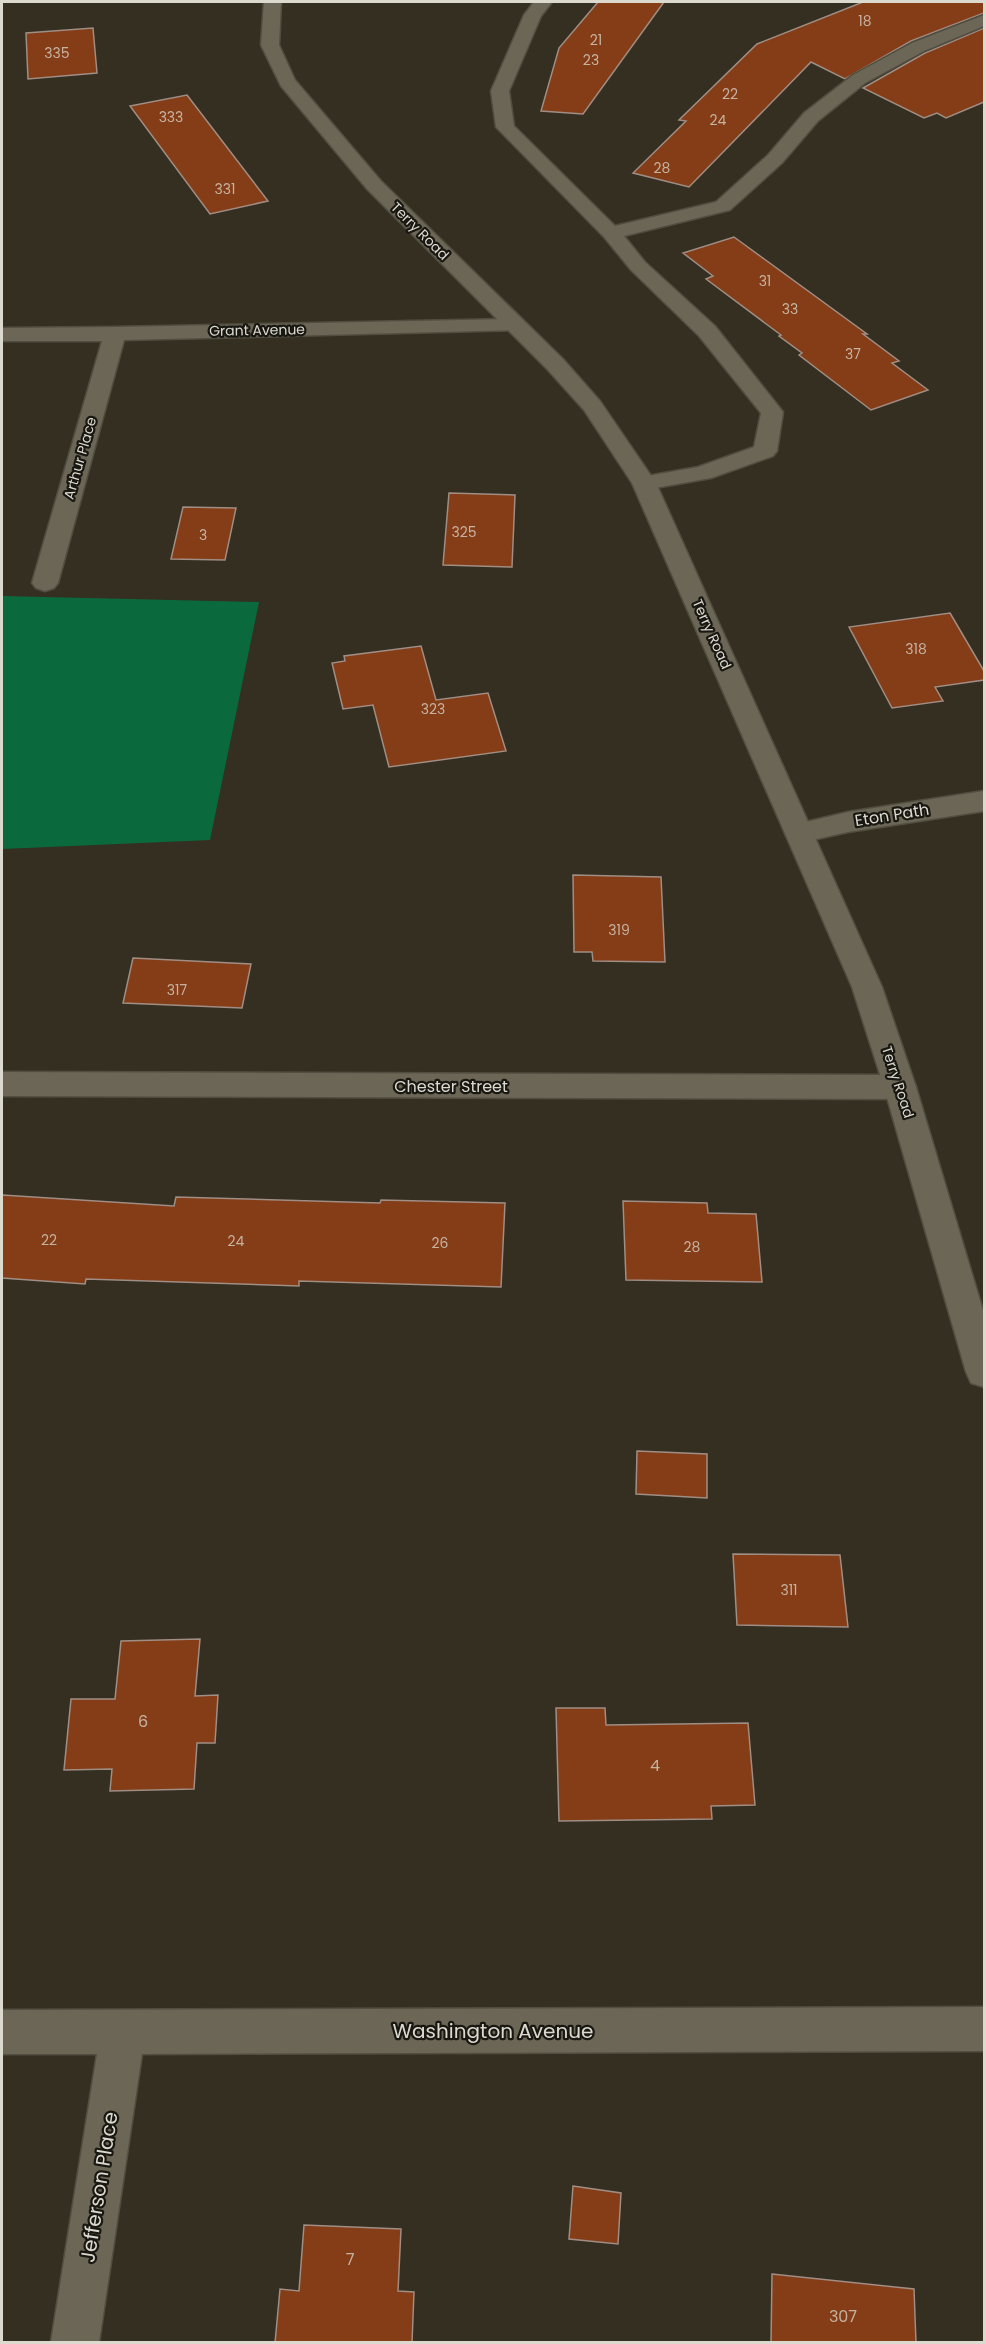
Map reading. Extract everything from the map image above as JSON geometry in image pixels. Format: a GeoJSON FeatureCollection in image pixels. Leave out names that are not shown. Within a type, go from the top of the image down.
{"type":"FeatureCollection","features":[{"type":"Feature","properties":{"kind":"street","name":"Terry Road"},"geometry":{"type":"LineString","coordinates":[[272,2],[270,45],[287,82],[374,185],[513,325],[555,364],[592,406],[644,483],[867,987],[900,1088],[984,1372]]}},
{"type":"Feature","properties":{"kind":"street"},"geometry":{"type":"LineString","coordinates":[[543,2],[533,15],[500,91],[505,127],[611,233],[638,266],[707,331],[772,412],[765,451],[703,473],[644,483]]}},
{"type":"Feature","properties":{"kind":"street"},"geometry":{"type":"LineString","coordinates":[[611,233],[723,206],[775,159],[811,117],[859,79],[918,47],[984,20]]}},
{"type":"Feature","properties":{"kind":"street","name":"Grant Avenue"},"geometry":{"type":"LineString","coordinates":[[2,334],[115,334],[513,325]]}},
{"type":"Feature","properties":{"kind":"street","name":"Arthur Place"},"geometry":{"type":"LineString","coordinates":[[45,583],[115,334]]}},
{"type":"Feature","properties":{"kind":"street","name":"Eton Path"},"geometry":{"type":"LineString","coordinates":[[799,833],[848,822],[984,801]]}},
{"type":"Feature","properties":{"kind":"street","name":"Chester Street"},"geometry":{"type":"LineString","coordinates":[[2,1084],[900,1088]]}},
{"type":"Feature","properties":{"kind":"street","name":"Washington Avenue"},"geometry":{"type":"LineString","coordinates":[[2,2032],[984,2029]]}},
{"type":"Feature","properties":{"kind":"street","name":"Jefferson Place"},"geometry":{"type":"LineString","coordinates":[[75,2343],[123,2032]]}},
{"type":"Feature","properties":{"kind":"green space"},"geometry":{"type":"Polygon","coordinates":[[[2,596],[259,602],[210,840],[2,849],[2,596]]]}},
{"type":"Feature","properties":{"kind":"building"},"geometry":{"type":"Polygon","coordinates":[[[598,2],[664,2],[583,114],[541,111],[559,48],[598,2]]]}},
{"type":"Feature","properties":{"kind":"building"},"geometry":{"type":"Polygon","coordinates":[[[863,2],[984,2],[984,13],[911,41],[845,79],[811,62],[689,187],[633,173],[686,121],[679,120],[757,44],[863,2]]]}},
{"type":"Feature","properties":{"kind":"building"},"geometry":{"type":"Polygon","coordinates":[[[93,28],[97,73],[28,79],[26,33],[93,28]]]}},
{"type":"Feature","properties":{"kind":"building"},"geometry":{"type":"Polygon","coordinates":[[[984,28],[984,102],[946,118],[937,113],[924,118],[863,88],[925,53],[984,28]]]}},
{"type":"Feature","properties":{"kind":"building"},"geometry":{"type":"Polygon","coordinates":[[[187,95],[268,201],[210,214],[130,106],[187,95]]]}},
{"type":"Feature","properties":{"kind":"building"},"geometry":{"type":"Polygon","coordinates":[[[734,237],[867,334],[863,334],[899,361],[892,363],[928,390],[871,410],[799,355],[802,353],[779,336],[781,335],[706,279],[713,276],[683,253],[734,237]]]}},
{"type":"Feature","properties":{"kind":"building"},"geometry":{"type":"Polygon","coordinates":[[[449,493],[515,495],[512,567],[443,565],[449,493]]]}},
{"type":"Feature","properties":{"kind":"building"},"geometry":{"type":"Polygon","coordinates":[[[183,507],[236,508],[225,560],[171,559],[183,507]]]}},
{"type":"Feature","properties":{"kind":"building"},"geometry":{"type":"Polygon","coordinates":[[[950,613],[984,671],[984,680],[935,687],[943,701],[892,708],[849,627],[950,613]]]}},
{"type":"Feature","properties":{"kind":"building"},"geometry":{"type":"Polygon","coordinates":[[[421,646],[436,700],[488,693],[506,751],[389,767],[373,705],[343,709],[332,663],[345,661],[344,656],[421,646]]]}},
{"type":"Feature","properties":{"kind":"building"},"geometry":{"type":"Polygon","coordinates":[[[573,875],[661,877],[665,962],[593,961],[592,952],[574,952],[573,875]]]}},
{"type":"Feature","properties":{"kind":"building"},"geometry":{"type":"Polygon","coordinates":[[[133,958],[251,964],[242,1008],[123,1003],[133,958]]]}},
{"type":"Feature","properties":{"kind":"building"},"geometry":{"type":"Polygon","coordinates":[[[2,1195],[174,1206],[176,1197],[380,1203],[381,1200],[505,1203],[501,1287],[299,1281],[299,1286],[86,1279],[85,1284],[2,1278],[2,1195]]]}},
{"type":"Feature","properties":{"kind":"building"},"geometry":{"type":"Polygon","coordinates":[[[623,1201],[707,1203],[708,1213],[756,1214],[762,1282],[626,1280],[623,1201]]]}},
{"type":"Feature","properties":{"kind":"building"},"geometry":{"type":"Polygon","coordinates":[[[637,1451],[707,1454],[707,1498],[636,1494],[637,1451]]]}},
{"type":"Feature","properties":{"kind":"building"},"geometry":{"type":"Polygon","coordinates":[[[733,1554],[840,1555],[848,1627],[737,1625],[733,1554]]]}},
{"type":"Feature","properties":{"kind":"building"},"geometry":{"type":"Polygon","coordinates":[[[200,1639],[195,1696],[218,1695],[215,1743],[197,1743],[194,1789],[110,1791],[112,1769],[64,1770],[71,1699],[115,1699],[121,1641],[200,1639]]]}},
{"type":"Feature","properties":{"kind":"building"},"geometry":{"type":"Polygon","coordinates":[[[556,1708],[605,1708],[606,1725],[748,1723],[755,1805],[711,1806],[712,1819],[559,1821],[556,1708]]]}},
{"type":"Feature","properties":{"kind":"building"},"geometry":{"type":"Polygon","coordinates":[[[573,2186],[621,2193],[618,2244],[569,2239],[573,2186]]]}},
{"type":"Feature","properties":{"kind":"building"},"geometry":{"type":"Polygon","coordinates":[[[304,2225],[401,2229],[398,2291],[414,2292],[412,2343],[275,2343],[280,2289],[299,2291],[304,2225]]]}},
{"type":"Feature","properties":{"kind":"building"},"geometry":{"type":"Polygon","coordinates":[[[772,2274],[914,2289],[916,2343],[771,2343],[772,2274]]]}}]}
